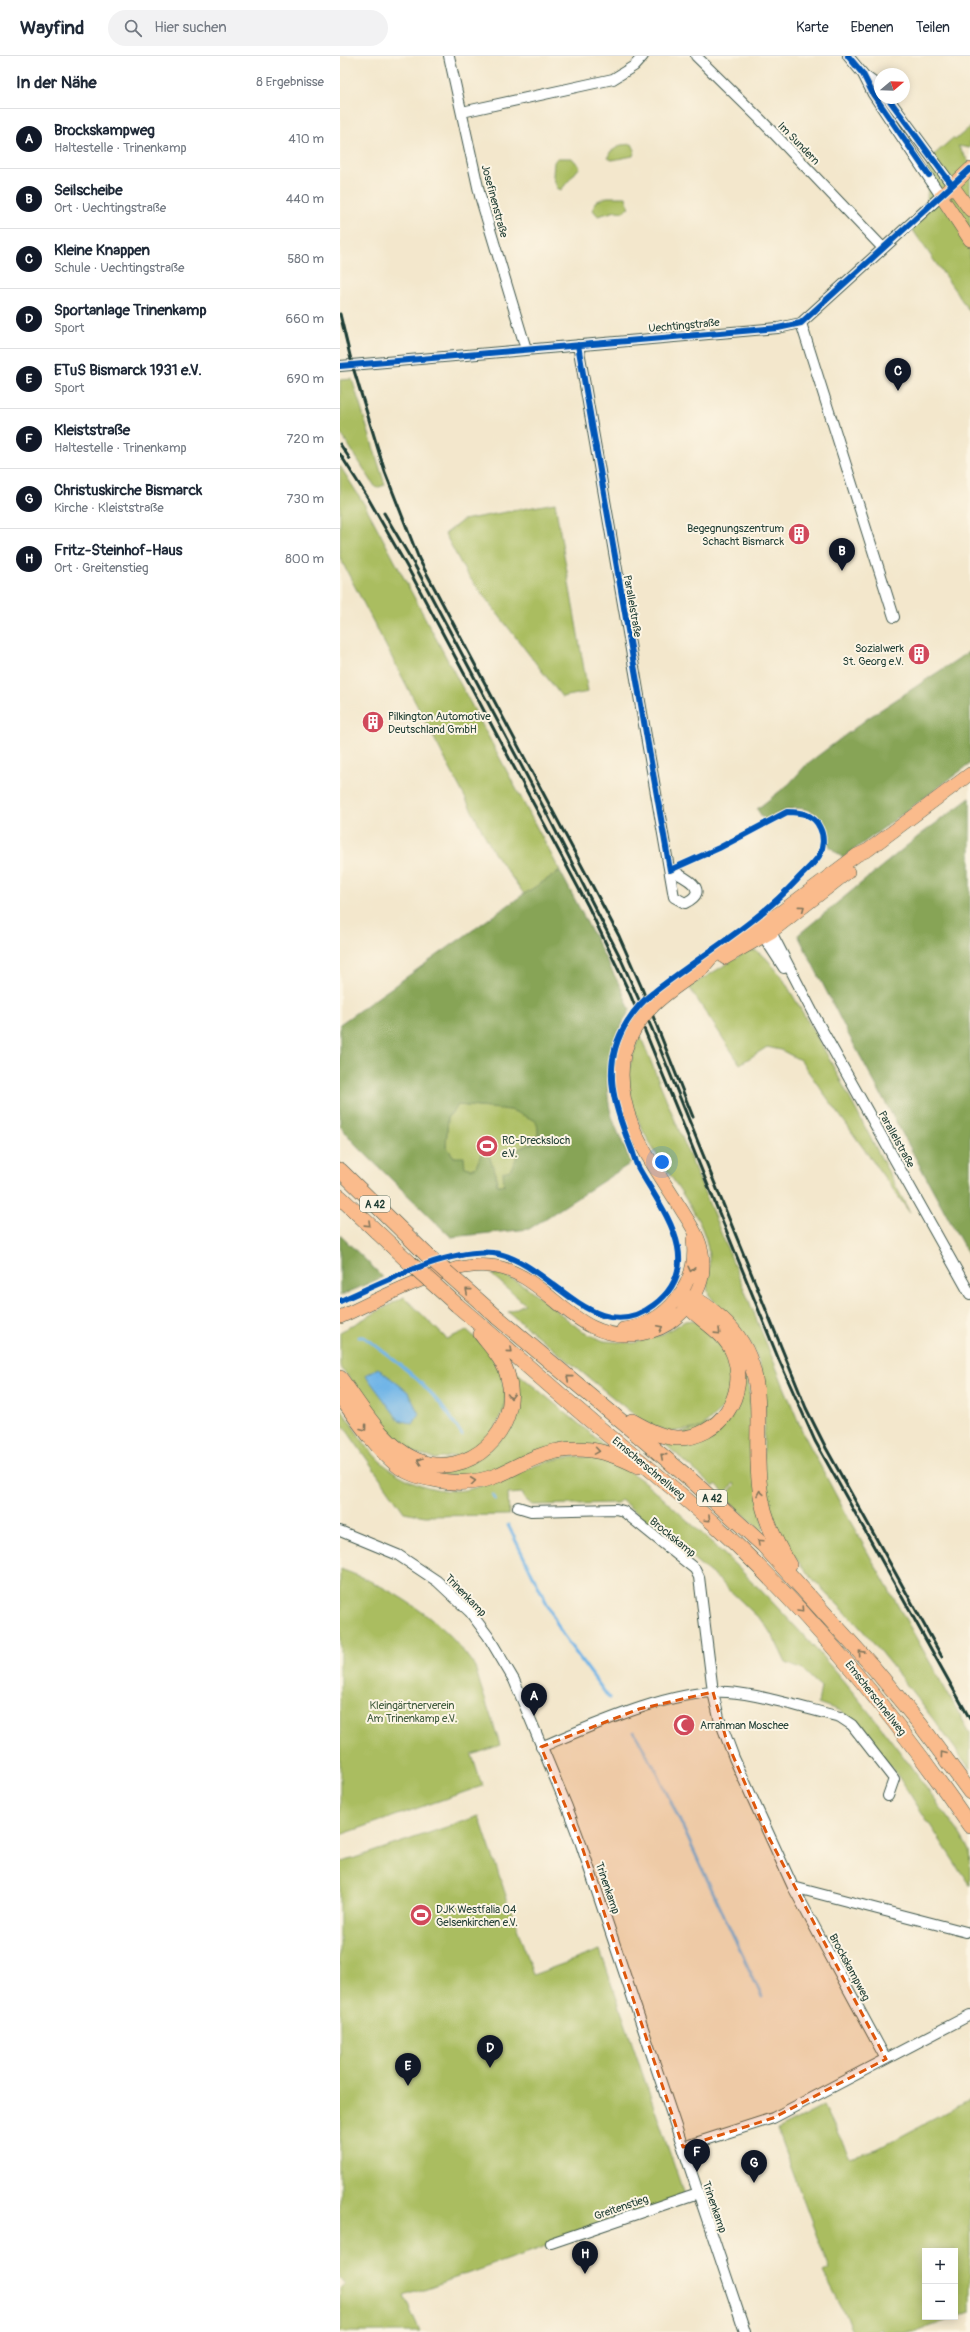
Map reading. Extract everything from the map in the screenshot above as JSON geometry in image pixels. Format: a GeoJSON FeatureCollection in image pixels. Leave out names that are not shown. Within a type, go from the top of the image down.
{"type":"FeatureCollection","features":[{"type":"Feature","properties":{"kind":"highway","name":"Emscherschnellweg"},"geometry":{"type":"LineString","coordinates":[[340,1170],[427,1255],[497,1317],[690,1479],[764,1545],[873,1667],[920,1724],[970,1792]]}},
{"type":"Feature","properties":{"kind":"highway","name":"Emscherschnellweg"},"geometry":{"type":"LineString","coordinates":[[340,1196],[478,1325],[591,1421],[669,1483],[747,1555],[842,1655],[931,1769],[970,1826]]}},
{"type":"Feature","properties":{"kind":"highway"},"geometry":{"type":"LineString","coordinates":[[599,1403],[647,1430],[669,1437],[683,1438],[703,1432],[725,1416],[732,1404],[738,1384],[738,1370],[734,1356],[719,1333],[687,1300]]}},
{"type":"Feature","properties":{"kind":"highway"},"geometry":{"type":"LineString","coordinates":[[687,1300],[729,1326],[743,1345],[752,1365],[757,1386],[758,1465],[762,1501],[770,1526],[782,1553],[815,1602]]}},
{"type":"Feature","properties":{"kind":"highway"},"geometry":{"type":"LineString","coordinates":[[340,1378],[381,1432],[405,1454],[415,1459],[436,1465],[446,1465],[468,1460],[486,1449],[501,1432],[510,1411],[511,1399],[508,1376],[504,1365],[478,1325]]}},
{"type":"Feature","properties":{"kind":"highway"},"geometry":{"type":"LineString","coordinates":[[340,1396],[369,1435],[397,1465],[423,1478],[446,1482],[474,1482],[496,1476],[531,1459],[556,1451],[577,1449],[601,1452],[625,1459],[669,1483]]}},
{"type":"Feature","properties":{"kind":"main road"},"geometry":{"type":"LineString","coordinates":[[970,168],[941,196],[970,240]]}},
{"type":"Feature","properties":{"kind":"main road"},"geometry":{"type":"LineString","coordinates":[[952,185],[970,210]]}},
{"type":"Feature","properties":{"kind":"main road"},"geometry":{"type":"LineString","coordinates":[[340,1317],[436,1275],[460,1268],[482,1265],[502,1268],[521,1275],[565,1311],[595,1328],[625,1335],[645,1334],[669,1324],[702,1278],[703,1256],[698,1236],[638,1138],[629,1118],[621,1090],[624,1054],[630,1037],[648,1009],[672,989],[765,929],[861,860],[868,850],[970,774]]}},
{"type":"Feature","properties":{"kind":"street","name":"Josefinenstraße"},"geometry":{"type":"LineString","coordinates":[[449,56],[480,196],[526,349]]}},
{"type":"Feature","properties":{"kind":"street"},"geometry":{"type":"LineString","coordinates":[[462,112],[613,79],[634,66],[643,56]]}},
{"type":"Feature","properties":{"kind":"street","name":"Im Sundern"},"geometry":{"type":"LineString","coordinates":[[696,56],[771,130],[883,248]]}},
{"type":"Feature","properties":{"kind":"street"},"geometry":{"type":"LineString","coordinates":[[848,56],[863,74],[874,82]]}},
{"type":"Feature","properties":{"kind":"street"},"geometry":{"type":"LineString","coordinates":[[863,74],[873,94],[941,196],[801,323],[894,617]]}},
{"type":"Feature","properties":{"kind":"street"},"geometry":{"type":"LineString","coordinates":[[892,104],[952,185]]}},
{"type":"Feature","properties":{"kind":"street","name":"Uechtingstraße"},"geometry":{"type":"LineString","coordinates":[[340,366],[778,328],[801,323]]}},
{"type":"Feature","properties":{"kind":"street","name":"Parallelstraße"},"geometry":{"type":"LineString","coordinates":[[578,345],[670,870]]}},
{"type":"Feature","properties":{"kind":"street","name":"Parallelstraße"},"geometry":{"type":"LineString","coordinates":[[765,929],[970,1294]]}},
{"type":"Feature","properties":{"kind":"street","name":"Brockskamp"},"geometry":{"type":"LineString","coordinates":[[518,1507],[531,1511],[616,1509],[623,1511],[695,1569],[699,1577],[713,1692]]}},
{"type":"Feature","properties":{"kind":"street","name":"Trinenkamp"},"geometry":{"type":"LineString","coordinates":[[340,1531],[371,1543],[405,1560],[437,1581],[470,1612],[502,1658],[514,1680],[540,1747],[563,1797],[578,1837],[745,2332]]}},
{"type":"Feature","properties":{"kind":"street"},"geometry":{"type":"LineString","coordinates":[[540,1747],[639,1709],[713,1692],[738,1693],[840,1717],[852,1725],[894,1779],[888,1796]]}},
{"type":"Feature","properties":{"kind":"street","name":"Brockskampweg"},"geometry":{"type":"LineString","coordinates":[[713,1692],[719,1718],[734,1758],[793,1887],[886,2059]]}},
{"type":"Feature","properties":{"kind":"street"},"geometry":{"type":"LineString","coordinates":[[793,1887],[966,1932]]}},
{"type":"Feature","properties":{"kind":"street"},"geometry":{"type":"LineString","coordinates":[[683,2147],[773,2118],[970,2015]]}},
{"type":"Feature","properties":{"kind":"street","name":"Greitenstieg"},"geometry":{"type":"LineString","coordinates":[[551,2243],[698,2193]]}},
{"type":"Feature","properties":{"kind":"highlighted area"},"geometry":{"type":"Polygon","coordinates":[[[713,1692],[727,1742],[767,1834],[886,2059],[773,2118],[683,2147],[581,1844],[541,1747],[639,1709],[713,1692]]]}},
{"type":"Feature","properties":{"kind":"green space"},"geometry":{"type":"Polygon","coordinates":[[[970,127],[970,148],[958,146],[970,164],[970,312],[910,226],[927,207],[928,160],[953,138],[955,140],[970,127]]]}},
{"type":"Feature","properties":{"kind":"green space"},"geometry":{"type":"Polygon","coordinates":[[[632,144],[635,150],[633,156],[612,160],[608,158],[610,152],[621,145],[632,144]]]}},
{"type":"Feature","properties":{"kind":"green space"},"geometry":{"type":"Polygon","coordinates":[[[557,158],[572,158],[580,167],[561,190],[557,188],[553,176],[554,162],[557,158]]]}},
{"type":"Feature","properties":{"kind":"green space"},"geometry":{"type":"Polygon","coordinates":[[[607,197],[626,197],[629,207],[623,212],[616,211],[598,216],[593,210],[595,202],[607,197]]]}},
{"type":"Feature","properties":{"kind":"green space"},"geometry":{"type":"Polygon","coordinates":[[[352,379],[385,485],[376,488],[340,432],[340,380],[352,379]]]}},
{"type":"Feature","properties":{"kind":"green space"},"geometry":{"type":"Polygon","coordinates":[[[340,466],[366,507],[560,871],[524,894],[494,853],[340,558],[340,466]]]}},
{"type":"Feature","properties":{"kind":"green space"},"geometry":{"type":"Polygon","coordinates":[[[555,503],[588,692],[562,697],[466,573],[445,534],[463,520],[555,503]]]}},
{"type":"Feature","properties":{"kind":"green space"},"geometry":{"type":"Polygon","coordinates":[[[970,651],[970,764],[843,858],[827,843],[824,825],[816,815],[809,811],[802,809],[787,810],[764,820],[757,809],[789,784],[807,764],[868,718],[970,651]]]}},
{"type":"Feature","properties":{"kind":"green space"},"geometry":{"type":"Polygon","coordinates":[[[970,798],[970,1258],[846,1030],[798,935],[920,835],[970,798]]]}},
{"type":"Feature","properties":{"kind":"green space"},"geometry":{"type":"Polygon","coordinates":[[[560,871],[621,988],[630,1010],[623,1022],[613,1047],[608,1073],[608,1100],[615,1126],[631,1163],[529,1229],[451,1237],[357,1146],[340,1126],[340,1024],[524,894],[560,871]],[[458,1105],[448,1117],[446,1146],[454,1157],[464,1157],[465,1167],[471,1169],[476,1167],[483,1149],[487,1151],[496,1174],[497,1185],[504,1185],[503,1172],[510,1170],[518,1155],[518,1149],[533,1143],[536,1140],[538,1132],[536,1121],[511,1110],[458,1105]]]}},
{"type":"Feature","properties":{"kind":"green space"},"geometry":{"type":"Polygon","coordinates":[[[748,951],[756,951],[766,958],[782,977],[825,1051],[910,1213],[800,1060],[781,1050],[767,1047],[740,1064],[689,987],[748,951]]]}},
{"type":"Feature","properties":{"kind":"green space"},"geometry":{"type":"Polygon","coordinates":[[[640,1035],[803,1433],[846,1514],[970,1733],[970,1769],[918,1699],[864,1632],[797,1560],[780,1533],[771,1510],[765,1477],[765,1400],[762,1373],[754,1350],[749,1341],[737,1325],[709,1295],[707,1284],[709,1255],[700,1224],[691,1207],[658,1157],[639,1122],[629,1085],[629,1072],[633,1053],[640,1035]]]}},
{"type":"Feature","properties":{"kind":"green space","name":"RC-Drecksloch e.V."},"geometry":{"type":"Polygon","coordinates":[[[458,1105],[511,1110],[536,1120],[538,1132],[536,1139],[529,1145],[518,1149],[518,1155],[505,1185],[497,1185],[496,1174],[487,1151],[484,1149],[476,1167],[471,1169],[465,1167],[459,1158],[454,1157],[446,1146],[448,1117],[458,1105]]]}},
{"type":"Feature","properties":{"kind":"green space"},"geometry":{"type":"Polygon","coordinates":[[[340,1235],[383,1277],[340,1296],[340,1235]]]}},
{"type":"Feature","properties":{"kind":"green space"},"geometry":{"type":"Polygon","coordinates":[[[491,1274],[505,1276],[527,1287],[583,1332],[604,1341],[634,1343],[661,1335],[685,1321],[692,1320],[699,1323],[725,1348],[733,1374],[726,1405],[701,1428],[670,1432],[643,1422],[508,1312],[525,1304],[491,1274]]]}},
{"type":"Feature","properties":{"kind":"green space"},"geometry":{"type":"Polygon","coordinates":[[[404,1297],[447,1339],[467,1330],[487,1349],[501,1372],[507,1401],[493,1434],[467,1454],[436,1459],[412,1452],[388,1431],[340,1366],[340,1332],[404,1297]]]}},
{"type":"Feature","properties":{"kind":"green space"},"geometry":{"type":"Polygon","coordinates":[[[509,1366],[607,1447],[473,1476],[441,1476],[425,1468],[500,1441],[509,1366]]]}},
{"type":"Feature","properties":{"kind":"green space"},"geometry":{"type":"Polygon","coordinates":[[[743,1367],[747,1373],[764,1533],[729,1501],[731,1498],[727,1494],[735,1485],[734,1483],[725,1493],[716,1484],[714,1487],[660,1440],[730,1418],[738,1406],[742,1396],[743,1367]]]}},
{"type":"Feature","properties":{"kind":"green space"},"geometry":{"type":"Polygon","coordinates":[[[340,1408],[364,1442],[380,1461],[399,1475],[422,1485],[434,1488],[458,1491],[470,1489],[538,1465],[573,1457],[591,1458],[609,1462],[641,1480],[660,1495],[721,1551],[786,1617],[848,1686],[905,1759],[962,1837],[969,1851],[970,1886],[898,1776],[859,1725],[840,1711],[818,1703],[821,1687],[803,1670],[786,1663],[775,1640],[764,1623],[718,1579],[621,1500],[617,1503],[532,1505],[524,1498],[523,1493],[508,1494],[509,1515],[425,1516],[404,1512],[340,1421],[340,1408]]]}},
{"type":"Feature","properties":{"kind":"green space","name":"Kleingärtnerverein Am Trinenkamp e.V."},"geometry":{"type":"Polygon","coordinates":[[[340,1569],[378,1585],[414,1606],[446,1633],[460,1648],[476,1669],[500,1745],[472,1755],[482,1786],[340,1835],[340,1569]]]}},
{"type":"Feature","properties":{"kind":"green space"},"geometry":{"type":"Polygon","coordinates":[[[479,1816],[533,1975],[600,1950],[685,2197],[404,2296],[420,2332],[340,2332],[340,2289],[345,2285],[340,2279],[340,1863],[479,1816]]]}},
{"type":"Feature","properties":{"kind":"green space"},"geometry":{"type":"Polygon","coordinates":[[[970,2100],[970,2312],[958,2316],[958,2248],[922,2248],[922,2320],[948,2320],[915,2332],[883,2332],[881,2328],[873,2332],[852,2332],[846,2316],[823,2272],[829,2269],[777,2130],[824,2106],[850,2157],[877,2149],[970,2100]]]}},
{"type":"Feature","properties":{"kind":"water"},"geometry":{"type":"Polygon","coordinates":[[[378,1368],[408,1392],[419,1414],[413,1424],[399,1420],[369,1380],[366,1375],[378,1368]]]}},
{"type":"Feature","properties":{"kind":"waterway"},"geometry":{"type":"LineString","coordinates":[[359,1337],[364,1337],[419,1381],[441,1405],[462,1435]]}},
{"type":"Feature","properties":{"kind":"waterway"},"geometry":{"type":"LineString","coordinates":[[493,1495],[495,1499]]}},
{"type":"Feature","properties":{"kind":"waterway"},"geometry":{"type":"LineString","coordinates":[[508,1525],[562,1634],[609,1698]]}},
{"type":"Feature","properties":{"kind":"waterway"},"geometry":{"type":"LineString","coordinates":[[634,1732],[657,1772],[762,1997]]}},
{"type":"Feature","properties":{"kind":"railway"},"geometry":{"type":"LineString","coordinates":[[340,314],[352,364],[385,472],[419,559],[619,936],[641,986],[693,1117]]}},
{"type":"Feature","properties":{"kind":"railway"},"geometry":{"type":"LineString","coordinates":[[340,444],[350,459]]}},
{"type":"Feature","properties":{"kind":"railway"},"geometry":{"type":"LineString","coordinates":[[340,454],[368,498],[410,572],[588,906],[630,994],[779,1360],[815,1441],[970,1719]]}},
{"type":"Feature","properties":{"kind":"railway"},"geometry":{"type":"LineString","coordinates":[[384,513],[414,564],[546,812],[619,955],[652,1029],[806,1408],[826,1448],[942,1657]]}},
{"type":"Feature","properties":{"kind":"cycle path"},"geometry":{"type":"LineString","coordinates":[[848,56],[863,74],[873,94],[929,175]]}},
{"type":"Feature","properties":{"kind":"cycle path"},"geometry":{"type":"LineString","coordinates":[[892,104],[952,185]]}},
{"type":"Feature","properties":{"kind":"cycle path"},"geometry":{"type":"LineString","coordinates":[[340,366],[778,328],[801,323],[970,169]]}},
{"type":"Feature","properties":{"kind":"cycle path"},"geometry":{"type":"LineString","coordinates":[[340,1301],[415,1268],[436,1261],[475,1253],[493,1253],[514,1259],[592,1311],[612,1317],[632,1316],[654,1305],[670,1289],[678,1272],[679,1255],[675,1237],[668,1219],[638,1167],[619,1117],[612,1085],[614,1054],[619,1038],[627,1022],[645,999],[763,912],[811,866],[819,856],[822,849],[822,834],[817,823],[811,817],[802,813],[787,812],[719,848],[670,870],[578,345]]}},
{"type":"Feature","properties":{"kind":"place","name":"Kleine Knappen"},"geometry":{"type":"Point","coordinates":[898,391]}},
{"type":"Feature","properties":{"kind":"place","name":"Begegnungszentrum Schacht Bismarck"},"geometry":{"type":"Point","coordinates":[799,534]}},
{"type":"Feature","properties":{"kind":"place","name":"Seilscheibe"},"geometry":{"type":"Point","coordinates":[842,571]}},
{"type":"Feature","properties":{"kind":"place","name":"Sozialwerk St. Georg e.V."},"geometry":{"type":"Point","coordinates":[919,654]}},
{"type":"Feature","properties":{"kind":"place","name":"Pilkington Automotive Deutschland GmbH"},"geometry":{"type":"Point","coordinates":[373,722]}},
{"type":"Feature","properties":{"kind":"place","name":"RC-Drecksloch e.V."},"geometry":{"type":"Point","coordinates":[487,1146]}},
{"type":"Feature","properties":{"kind":"place","name":"Brockskampweg"},"geometry":{"type":"Point","coordinates":[534,1716]}},
{"type":"Feature","properties":{"kind":"place","name":"Arrahman Moschee"},"geometry":{"type":"Point","coordinates":[684,1725]}},
{"type":"Feature","properties":{"kind":"place","name":"DJK Westfalia 04 Gelsenkirchen e.V."},"geometry":{"type":"Point","coordinates":[421,1915]}},
{"type":"Feature","properties":{"kind":"place","name":"Sportanlage Trinenkamp"},"geometry":{"type":"Point","coordinates":[490,2068]}},
{"type":"Feature","properties":{"kind":"place","name":"ETuS Bismarck 1931 e.V."},"geometry":{"type":"Point","coordinates":[408,2086]}},
{"type":"Feature","properties":{"kind":"place","name":"Kleiststraße"},"geometry":{"type":"Point","coordinates":[697,2172]}},
{"type":"Feature","properties":{"kind":"place","name":"Christuskirche Bismarck"},"geometry":{"type":"Point","coordinates":[754,2183]}},
{"type":"Feature","properties":{"kind":"place","name":"Fritz-Steinhof-Haus"},"geometry":{"type":"Point","coordinates":[585,2274]}}]}
